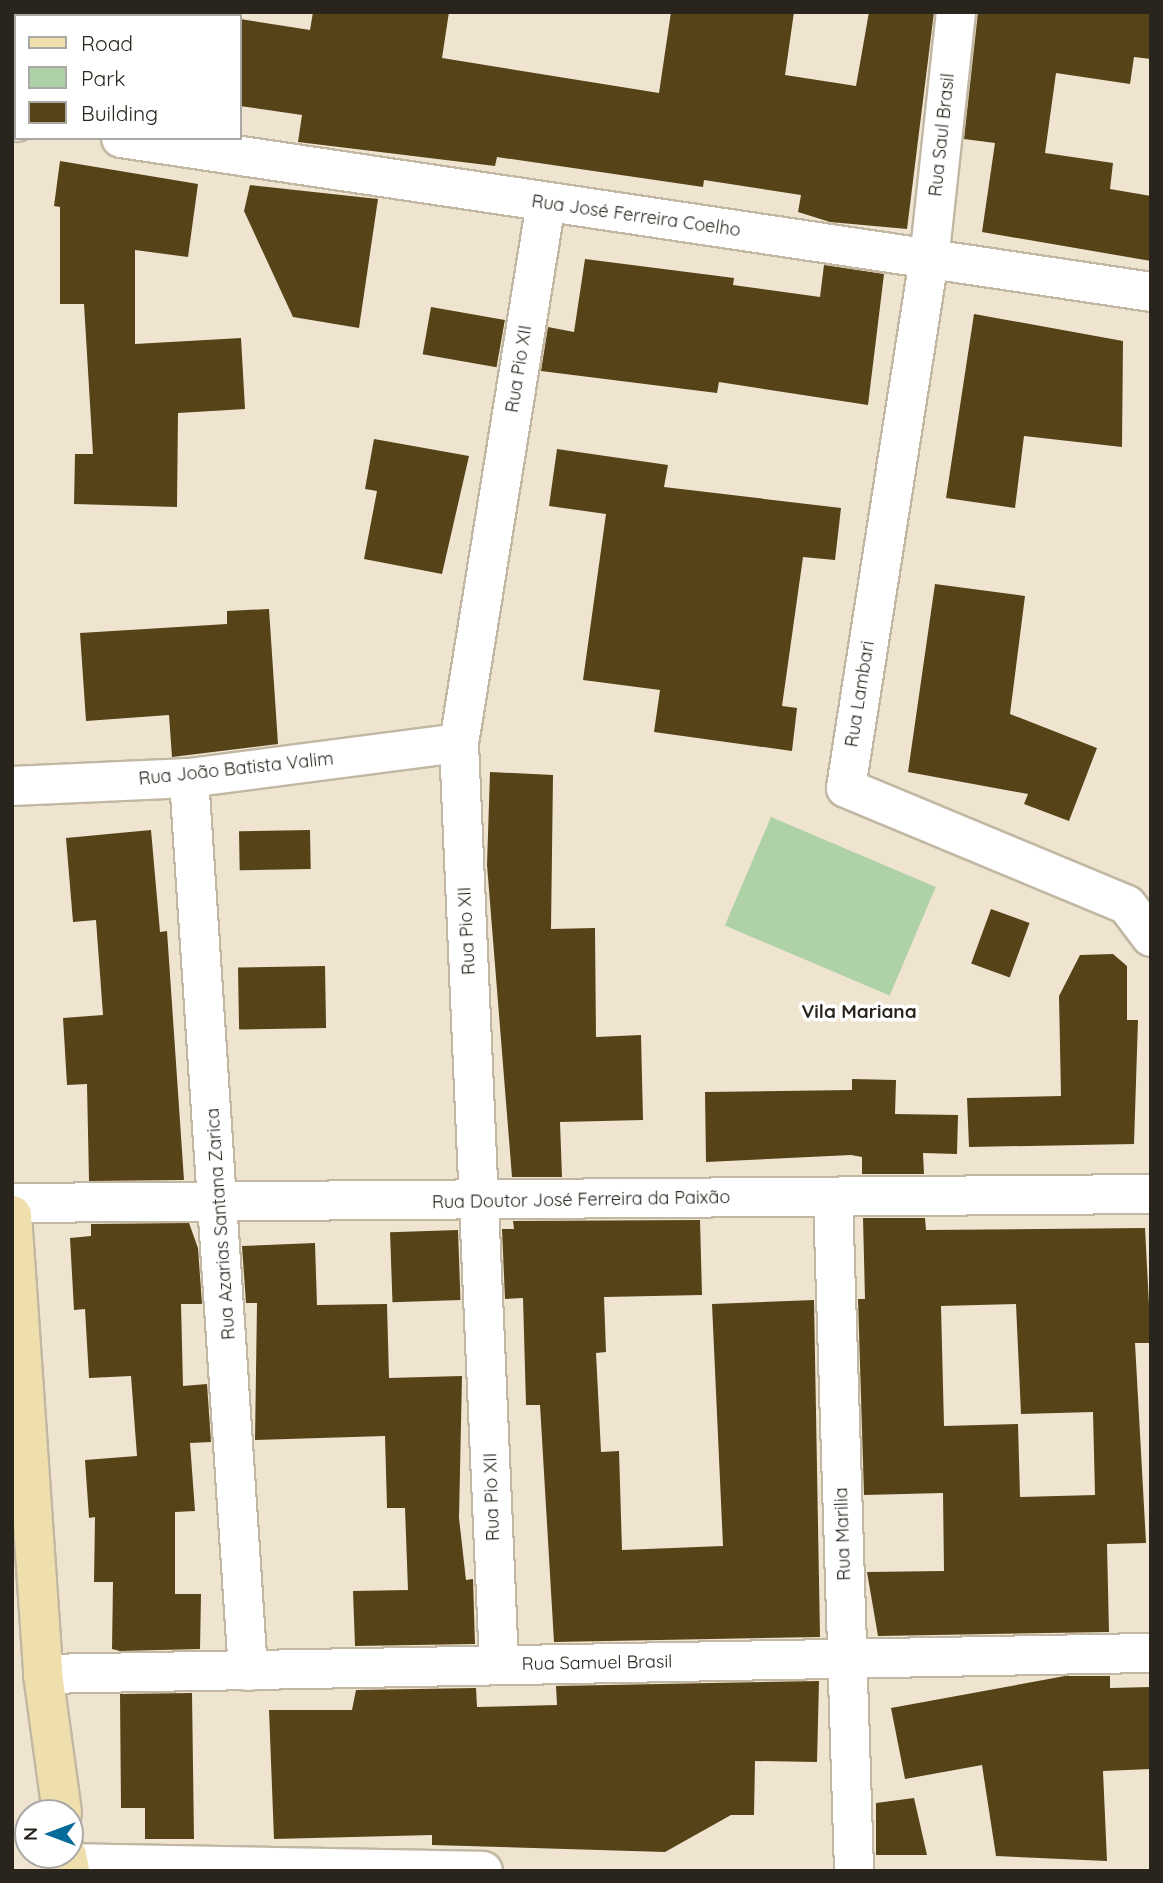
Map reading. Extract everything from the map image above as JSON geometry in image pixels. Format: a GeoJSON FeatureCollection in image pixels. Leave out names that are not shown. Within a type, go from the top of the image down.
{"type":"FeatureCollection","features":[{"type":"Feature","properties":{"kind":"main road"},"geometry":{"type":"LineString","coordinates":[[12,1215],[43,1674],[60,1799]]}},
{"type":"Feature","properties":{"kind":"main road"},"geometry":{"type":"LineString","coordinates":[[12,1496],[32,1529]]}},
{"type":"Feature","properties":{"kind":"street","name":"Rua Saul Brasil"},"geometry":{"type":"LineString","coordinates":[[929,258],[956,12]]}},
{"type":"Feature","properties":{"kind":"street","name":"Rua José Ferreira Coelho"},"geometry":{"type":"LineString","coordinates":[[134,140],[1151,292]]}},
{"type":"Feature","properties":{"kind":"street","name":"Rua Pio XII"},"geometry":{"type":"LineString","coordinates":[[499,1664],[459,743],[546,203]]}},
{"type":"Feature","properties":{"kind":"street","name":"Rua Lambari"},"geometry":{"type":"LineString","coordinates":[[929,258],[845,788],[1127,905],[1151,937]]}},
{"type":"Feature","properties":{"kind":"street","name":"Rua João Batista Valim"},"geometry":{"type":"LineString","coordinates":[[12,786],[189,778],[459,743]]}},
{"type":"Feature","properties":{"kind":"street","name":"Rua Azarias Santana Zarica"},"geometry":{"type":"LineString","coordinates":[[189,778],[220,1204],[248,1671]]}},
{"type":"Feature","properties":{"kind":"street","name":"Rua Doutor José Ferreira da Paixão"},"geometry":{"type":"LineString","coordinates":[[12,1203],[220,1204],[1151,1194]]}},
{"type":"Feature","properties":{"kind":"street","name":"Rua Marilia"},"geometry":{"type":"LineString","coordinates":[[833,1198],[854,1871]]}},
{"type":"Feature","properties":{"kind":"street","name":"Rua Samuel Brasil"},"geometry":{"type":"LineString","coordinates":[[43,1674],[499,1664],[847,1661],[1151,1653]]}},
{"type":"Feature","properties":{"kind":"street"},"geometry":{"type":"LineString","coordinates":[[84,1863],[483,1871]]}},
{"type":"Feature","properties":{"kind":"green space"},"geometry":{"type":"Polygon","coordinates":[[[771,817],[936,887],[890,996],[725,926],[771,817]]]}},
{"type":"Feature","properties":{"kind":"building"},"geometry":{"type":"Polygon","coordinates":[[[313,12],[449,12],[442,58],[659,93],[671,12],[794,12],[785,75],[856,86],[869,12],[934,12],[907,229],[830,222],[798,212],[801,195],[704,180],[703,187],[497,157],[495,166],[298,142],[302,115],[242,106],[242,19],[310,30],[313,12]]]}},
{"type":"Feature","properties":{"kind":"building"},"geometry":{"type":"Polygon","coordinates":[[[978,12],[1151,12],[1151,59],[1134,57],[1130,84],[1056,73],[1045,153],[1113,163],[1110,189],[1151,196],[1151,261],[982,232],[995,143],[964,139],[978,12]]]}},
{"type":"Feature","properties":{"kind":"building"},"geometry":{"type":"Polygon","coordinates":[[[60,161],[198,184],[188,257],[135,250],[135,344],[241,338],[245,409],[178,413],[177,507],[74,504],[75,454],[93,454],[84,304],[60,304],[60,207],[54,206],[60,161]]]}},
{"type":"Feature","properties":{"kind":"building"},"geometry":{"type":"Polygon","coordinates":[[[250,185],[378,199],[359,328],[293,317],[244,211],[250,185]]]}},
{"type":"Feature","properties":{"kind":"building"},"geometry":{"type":"Polygon","coordinates":[[[585,259],[734,278],[733,285],[820,297],[824,265],[884,274],[868,405],[719,382],[717,393],[541,371],[548,327],[574,332],[585,259]]]}},
{"type":"Feature","properties":{"kind":"building"},"geometry":{"type":"Polygon","coordinates":[[[431,307],[505,320],[497,367],[423,354],[431,307]]]}},
{"type":"Feature","properties":{"kind":"building"},"geometry":{"type":"Polygon","coordinates":[[[974,314],[1123,341],[1122,447],[1024,436],[1015,508],[946,498],[974,314]]]}},
{"type":"Feature","properties":{"kind":"building"},"geometry":{"type":"Polygon","coordinates":[[[374,439],[469,456],[442,574],[364,559],[377,491],[365,489],[374,439]]]}},
{"type":"Feature","properties":{"kind":"building"},"geometry":{"type":"Polygon","coordinates":[[[557,449],[668,465],[664,487],[841,508],[835,560],[803,557],[782,706],[797,708],[792,751],[654,732],[660,690],[583,680],[606,514],[549,506],[557,449]]]}},
{"type":"Feature","properties":{"kind":"building"},"geometry":{"type":"Polygon","coordinates":[[[935,584],[1025,596],[1010,714],[1097,748],[1069,821],[1024,804],[1028,794],[908,772],[935,584]]]}},
{"type":"Feature","properties":{"kind":"building"},"geometry":{"type":"Polygon","coordinates":[[[269,609],[278,744],[172,757],[169,715],[86,721],[80,633],[227,624],[227,611],[269,609]]]}},
{"type":"Feature","properties":{"kind":"building"},"geometry":{"type":"Polygon","coordinates":[[[490,772],[553,775],[551,929],[595,928],[596,1037],[641,1035],[643,1120],[560,1122],[562,1177],[512,1177],[487,865],[490,772]]]}},
{"type":"Feature","properties":{"kind":"building"},"geometry":{"type":"Polygon","coordinates":[[[151,830],[160,932],[167,931],[184,1180],[89,1181],[87,1084],[67,1085],[63,1018],[103,1015],[96,920],[73,922],[66,838],[151,830]]]}},
{"type":"Feature","properties":{"kind":"building"},"geometry":{"type":"Polygon","coordinates":[[[310,830],[311,869],[240,870],[239,831],[310,830]]]}},
{"type":"Feature","properties":{"kind":"building"},"geometry":{"type":"Polygon","coordinates":[[[991,909],[1030,923],[1010,978],[971,964],[991,909]]]}},
{"type":"Feature","properties":{"kind":"building"},"geometry":{"type":"Polygon","coordinates":[[[1113,954],[1127,966],[1127,1020],[1138,1020],[1134,1144],[969,1147],[967,1098],[1061,1096],[1059,996],[1080,955],[1113,954]]]}},
{"type":"Feature","properties":{"kind":"building"},"geometry":{"type":"Polygon","coordinates":[[[325,966],[326,1028],[239,1030],[238,968],[325,966]]]}},
{"type":"Feature","properties":{"kind":"building"},"geometry":{"type":"Polygon","coordinates":[[[852,1079],[896,1080],[895,1114],[958,1115],[957,1154],[923,1153],[924,1174],[862,1174],[862,1157],[851,1155],[706,1162],[705,1092],[852,1090],[852,1079]]]}},
{"type":"Feature","properties":{"kind":"building"},"geometry":{"type":"Polygon","coordinates":[[[863,1218],[925,1218],[926,1230],[1145,1228],[1151,1343],[1135,1343],[1146,1543],[1107,1544],[1109,1632],[878,1636],[867,1572],[944,1571],[943,1493],[864,1495],[858,1299],[865,1299],[863,1218]],[[1016,1304],[941,1306],[944,1426],[1018,1424],[1020,1497],[1095,1495],[1093,1412],[1021,1414],[1016,1304]]]}},
{"type":"Feature","properties":{"kind":"building"},"geometry":{"type":"Polygon","coordinates":[[[700,1220],[702,1295],[604,1297],[606,1352],[596,1353],[601,1452],[619,1451],[622,1550],[723,1546],[712,1304],[814,1300],[820,1637],[554,1642],[540,1405],[526,1405],[523,1298],[505,1299],[502,1229],[514,1229],[513,1221],[700,1220]]]}},
{"type":"Feature","properties":{"kind":"building"},"geometry":{"type":"Polygon","coordinates":[[[189,1223],[198,1248],[202,1304],[181,1304],[183,1386],[207,1384],[211,1442],[190,1443],[195,1511],[175,1512],[175,1594],[201,1594],[200,1649],[120,1651],[112,1649],[113,1582],[94,1582],[95,1517],[89,1518],[85,1460],[137,1456],[131,1376],[89,1378],[85,1309],[74,1310],[70,1238],[91,1236],[91,1224],[189,1223]]]}},
{"type":"Feature","properties":{"kind":"building"},"geometry":{"type":"Polygon","coordinates":[[[458,1230],[460,1300],[392,1302],[390,1232],[458,1230]]]}},
{"type":"Feature","properties":{"kind":"building"},"geometry":{"type":"Polygon","coordinates":[[[315,1243],[317,1305],[387,1304],[389,1378],[462,1376],[459,1518],[466,1580],[473,1579],[475,1644],[355,1646],[353,1591],[408,1590],[405,1508],[387,1508],[385,1436],[255,1440],[257,1303],[246,1303],[242,1246],[315,1243]]]}},
{"type":"Feature","properties":{"kind":"building"},"geometry":{"type":"Polygon","coordinates":[[[1065,1676],[1110,1676],[1110,1688],[1151,1687],[1151,1769],[1103,1771],[1107,1861],[996,1856],[982,1765],[905,1779],[891,1708],[1065,1676]]]}},
{"type":"Feature","properties":{"kind":"building"},"geometry":{"type":"Polygon","coordinates":[[[819,1681],[817,1762],[755,1761],[754,1815],[731,1815],[665,1852],[432,1845],[432,1835],[274,1839],[269,1710],[352,1710],[356,1690],[476,1688],[477,1707],[557,1705],[556,1686],[819,1681]]]}},
{"type":"Feature","properties":{"kind":"building"},"geometry":{"type":"Polygon","coordinates":[[[192,1693],[194,1839],[145,1839],[145,1808],[121,1808],[120,1694],[192,1693]]]}},
{"type":"Feature","properties":{"kind":"building"},"geometry":{"type":"Polygon","coordinates":[[[914,1798],[927,1855],[876,1855],[876,1803],[914,1798]]]}},
{"type":"Feature","properties":{"kind":"district","name":"Vila Mariana"},"geometry":{"type":"Point","coordinates":[859,1012]}}]}
